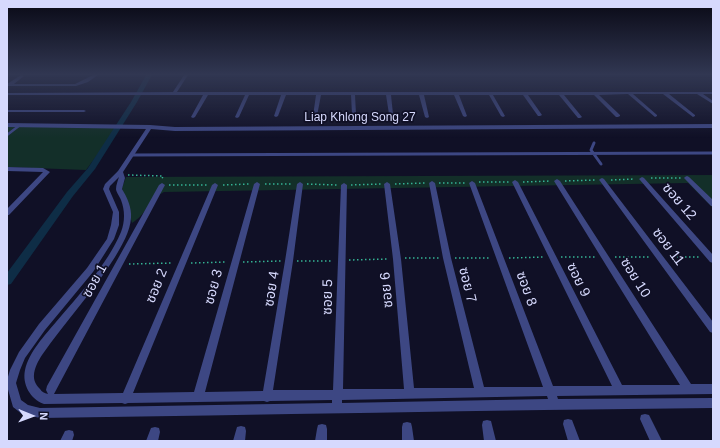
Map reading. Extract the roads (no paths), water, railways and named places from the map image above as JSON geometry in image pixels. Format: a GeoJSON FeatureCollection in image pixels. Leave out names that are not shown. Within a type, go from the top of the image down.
{"type":"FeatureCollection","features":[{"type":"Feature","properties":{"kind":"street"},"geometry":{"type":"LineString","coordinates":[[193,117],[205,96]]}},
{"type":"Feature","properties":{"kind":"street"},"geometry":{"type":"LineString","coordinates":[[237,117],[247,96]]}},
{"type":"Feature","properties":{"kind":"street"},"geometry":{"type":"LineString","coordinates":[[276,116],[283,96]]}},
{"type":"Feature","properties":{"kind":"street"},"geometry":{"type":"LineString","coordinates":[[315,116],[318,96]]}},
{"type":"Feature","properties":{"kind":"street"},"geometry":{"type":"LineString","coordinates":[[353,96],[354,114]]}},
{"type":"Feature","properties":{"kind":"street"},"geometry":{"type":"LineString","coordinates":[[388,96],[391,114]]}},
{"type":"Feature","properties":{"kind":"street"},"geometry":{"type":"LineString","coordinates":[[422,96],[427,117]]}},
{"type":"Feature","properties":{"kind":"street"},"geometry":{"type":"LineString","coordinates":[[457,96],[465,116]]}},
{"type":"Feature","properties":{"kind":"street"},"geometry":{"type":"LineString","coordinates":[[492,96],[503,116]]}},
{"type":"Feature","properties":{"kind":"street"},"geometry":{"type":"LineString","coordinates":[[526,96],[540,115]]}},
{"type":"Feature","properties":{"kind":"street"},"geometry":{"type":"LineString","coordinates":[[562,96],[580,117]]}},
{"type":"Feature","properties":{"kind":"street"},"geometry":{"type":"LineString","coordinates":[[598,96],[618,116]]}},
{"type":"Feature","properties":{"kind":"street"},"geometry":{"type":"LineString","coordinates":[[632,96],[655,116]]}},
{"type":"Feature","properties":{"kind":"street"},"geometry":{"type":"LineString","coordinates":[[668,96],[693,116]]}},
{"type":"Feature","properties":{"kind":"street"},"geometry":{"type":"LineString","coordinates":[[702,96],[713,104]]}},
{"type":"Feature","properties":{"kind":"street"},"geometry":{"type":"LineString","coordinates":[[7,111],[84,111]]}},
{"type":"Feature","properties":{"kind":"street","name":"Liap Khlong Song 27"},"geometry":{"type":"LineString","coordinates":[[7,125],[150,127],[175,129],[713,126]]}},
{"type":"Feature","properties":{"kind":"street"},"geometry":{"type":"LineString","coordinates":[[150,127],[131,154],[121,173],[110,179],[106,189],[116,212],[115,225],[110,239],[90,270],[42,327],[22,355],[15,370],[11,383],[13,394],[17,403],[26,410],[40,413],[555,404],[713,403]]}},
{"type":"Feature","properties":{"kind":"street"},"geometry":{"type":"LineString","coordinates":[[7,170],[43,170],[47,172],[7,213]]}},
{"type":"Feature","properties":{"kind":"street"},"geometry":{"type":"LineString","coordinates":[[121,173],[122,178],[119,189],[125,198],[128,219],[124,233],[103,268],[36,355],[29,374],[32,389],[44,399],[267,397],[410,393],[713,389]]}},
{"type":"Feature","properties":{"kind":"street"},"geometry":{"type":"LineString","coordinates":[[687,178],[713,204]]}},
{"type":"Feature","properties":{"kind":"street","name":"ซอย 12"},"geometry":{"type":"LineString","coordinates":[[642,179],[712,259]]}},
{"type":"Feature","properties":{"kind":"street","name":"ซอย 11"},"geometry":{"type":"LineString","coordinates":[[602,180],[713,329]]}},
{"type":"Feature","properties":{"kind":"street","name":"ซอย 10"},"geometry":{"type":"LineString","coordinates":[[557,181],[689,390]]}},
{"type":"Feature","properties":{"kind":"street","name":"ซอย 9"},"geometry":{"type":"LineString","coordinates":[[515,182],[619,390]]}},
{"type":"Feature","properties":{"kind":"street","name":"ซอย 7"},"geometry":{"type":"LineString","coordinates":[[432,183],[480,392]]}},
{"type":"Feature","properties":{"kind":"street","name":"ซอย 8"},"geometry":{"type":"LineString","coordinates":[[472,183],[555,404]]}},
{"type":"Feature","properties":{"kind":"street","name":"ซอย 3"},"geometry":{"type":"LineString","coordinates":[[198,397],[257,184]]}},
{"type":"Feature","properties":{"kind":"street","name":"ซอย 4"},"geometry":{"type":"LineString","coordinates":[[267,397],[300,184]]}},
{"type":"Feature","properties":{"kind":"street","name":"ซอย 6"},"geometry":{"type":"LineString","coordinates":[[387,184],[397,258],[410,393]]}},
{"type":"Feature","properties":{"kind":"street","name":"ซอย 1"},"geometry":{"type":"LineString","coordinates":[[50,390],[162,185]]}},
{"type":"Feature","properties":{"kind":"street","name":"ซอย 2"},"geometry":{"type":"LineString","coordinates":[[125,399],[215,185]]}},
{"type":"Feature","properties":{"kind":"street","name":"ซอย 5"},"geometry":{"type":"LineString","coordinates":[[337,409],[344,185]]}},
{"type":"Feature","properties":{"kind":"street"},"geometry":{"type":"LineString","coordinates":[[116,212],[127,209]]}},
{"type":"Feature","properties":{"kind":"street"},"geometry":{"type":"LineString","coordinates":[[90,270],[120,264]]}},
{"type":"Feature","properties":{"kind":"street"},"geometry":{"type":"LineString","coordinates":[[645,419],[656,441]]}},
{"type":"Feature","properties":{"kind":"street"},"geometry":{"type":"LineString","coordinates":[[568,424],[574,441]]}},
{"type":"Feature","properties":{"kind":"street"},"geometry":{"type":"LineString","coordinates":[[487,425],[490,441]]}},
{"type":"Feature","properties":{"kind":"street"},"geometry":{"type":"LineString","coordinates":[[407,427],[408,441]]}},
{"type":"Feature","properties":{"kind":"street"},"geometry":{"type":"LineString","coordinates":[[321,441],[322,429]]}},
{"type":"Feature","properties":{"kind":"lane"},"geometry":{"type":"LineString","coordinates":[[7,135],[20,125]]}},
{"type":"Feature","properties":{"kind":"lane"},"geometry":{"type":"LineString","coordinates":[[594,143],[591,149],[601,164]]}},
{"type":"Feature","properties":{"kind":"lane"},"geometry":{"type":"LineString","coordinates":[[131,154],[713,153]]}},
{"type":"Feature","properties":{"kind":"waterway"},"geometry":{"type":"LineString","coordinates":[[7,281],[70,194],[91,169],[137,96]]}}]}
